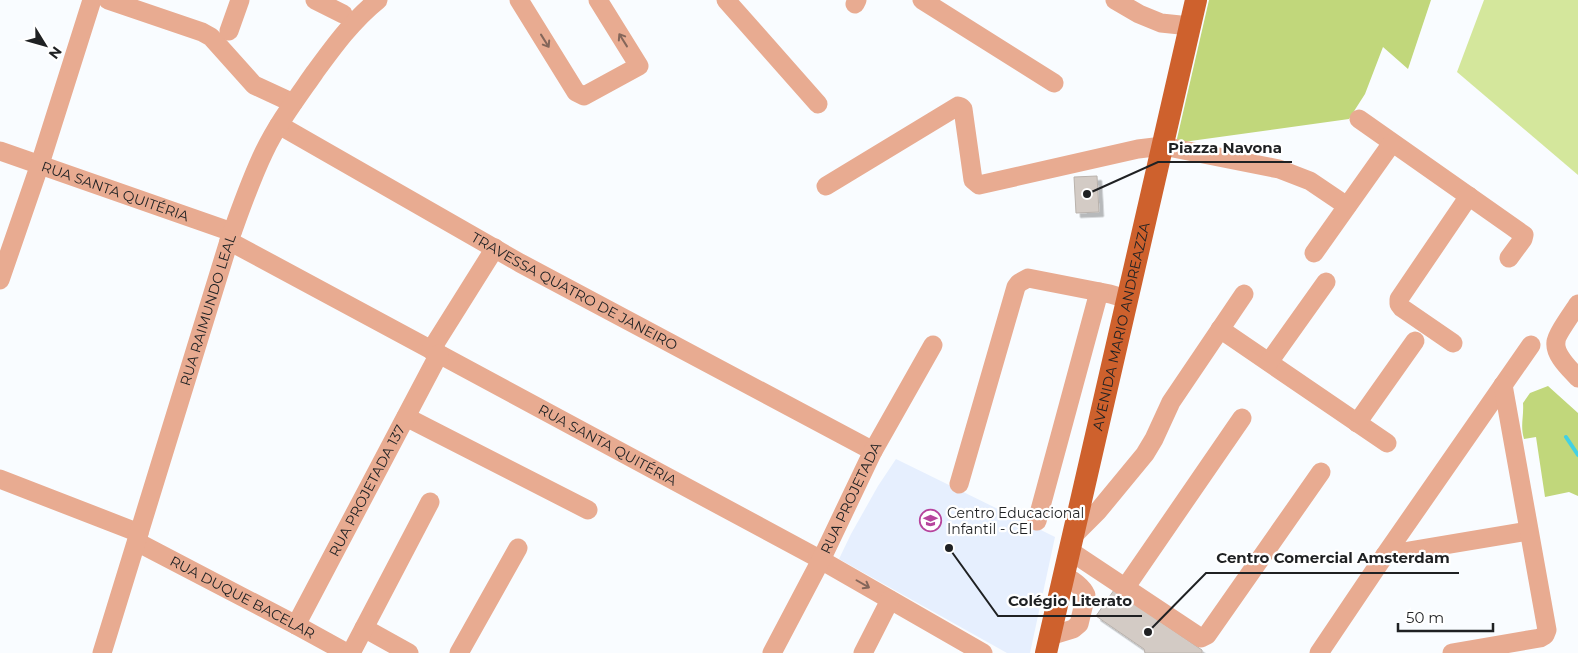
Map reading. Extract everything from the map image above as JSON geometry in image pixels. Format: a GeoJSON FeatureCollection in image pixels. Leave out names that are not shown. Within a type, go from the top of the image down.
{"type":"FeatureCollection","features":[{"type":"Feature","properties":{"kind":"main road","name":"AVENIDA MARIO ANDREAZZA"},"geometry":{"type":"LineString","coordinates":[[1048,645],[1196,0]]}},
{"type":"Feature","properties":{"kind":"street"},"geometry":{"type":"LineString","coordinates":[[0,280],[40,164],[92,0]]}},
{"type":"Feature","properties":{"kind":"street"},"geometry":{"type":"LineString","coordinates":[[108,0],[202,32],[211,37],[254,85],[293,103]]}},
{"type":"Feature","properties":{"kind":"street"},"geometry":{"type":"LineString","coordinates":[[229,31],[240,0]]}},
{"type":"Feature","properties":{"kind":"street"},"geometry":{"type":"LineString","coordinates":[[316,0],[343,14]]}},
{"type":"Feature","properties":{"kind":"street","name":"RUA RAIMUNDO LEAL"},"geometry":{"type":"LineString","coordinates":[[102,653],[231,236],[248,187],[264,152],[293,103],[336,42],[354,21],[378,0]]}},
{"type":"Feature","properties":{"kind":"street"},"geometry":{"type":"LineString","coordinates":[[519,0],[576,92],[584,96],[639,66],[598,0]]}},
{"type":"Feature","properties":{"kind":"street"},"geometry":{"type":"LineString","coordinates":[[726,0],[818,104]]}},
{"type":"Feature","properties":{"kind":"street"},"geometry":{"type":"LineString","coordinates":[[922,0],[1054,83]]}},
{"type":"Feature","properties":{"kind":"street"},"geometry":{"type":"LineString","coordinates":[[1115,0],[1161,23],[1190,26]]}},
{"type":"Feature","properties":{"kind":"street"},"geometry":{"type":"LineString","coordinates":[[826,186],[958,106],[963,110],[973,180],[979,185],[1138,149],[1163,146],[1279,169],[1310,180],[1347,206]]}},
{"type":"Feature","properties":{"kind":"street"},"geometry":{"type":"LineString","coordinates":[[1359,119],[1524,235],[1524,239],[1510,258]]}},
{"type":"Feature","properties":{"kind":"street","name":"TRAVESSA QUATRO DE JANEIRO"},"geometry":{"type":"LineString","coordinates":[[279,125],[495,248],[873,452]]}},
{"type":"Feature","properties":{"kind":"street"},"geometry":{"type":"LineString","coordinates":[[1314,253],[1392,143]]}},
{"type":"Feature","properties":{"kind":"street","name":"RUA SANTA QUITÉRIA"},"geometry":{"type":"LineString","coordinates":[[0,151],[40,164],[231,236],[435,352],[821,560],[983,653]]}},
{"type":"Feature","properties":{"kind":"street"},"geometry":{"type":"LineString","coordinates":[[1453,343],[1402,308],[1399,300],[1469,196]]}},
{"type":"Feature","properties":{"kind":"street","name":"RUA PROJETADA 137"},"geometry":{"type":"LineString","coordinates":[[296,625],[406,417],[435,352],[495,248]]}},
{"type":"Feature","properties":{"kind":"street"},"geometry":{"type":"LineString","coordinates":[[959,484],[1016,287],[1019,283],[1028,278],[1099,292],[1127,300]]}},
{"type":"Feature","properties":{"kind":"street"},"geometry":{"type":"LineString","coordinates":[[1269,362],[1326,282]]}},
{"type":"Feature","properties":{"kind":"street"},"geometry":{"type":"LineString","coordinates":[[1037,521],[1099,292]]}},
{"type":"Feature","properties":{"kind":"street"},"geometry":{"type":"LineString","coordinates":[[1244,294],[1171,402],[1145,454],[1071,544],[1125,588],[1201,638],[1204,638],[1321,472]]}},
{"type":"Feature","properties":{"kind":"street"},"geometry":{"type":"LineString","coordinates":[[1578,304],[1556,340],[1556,348],[1559,355],[1578,378]]}},
{"type":"Feature","properties":{"kind":"street"},"geometry":{"type":"LineString","coordinates":[[1220,329],[1387,443]]}},
{"type":"Feature","properties":{"kind":"street"},"geometry":{"type":"LineString","coordinates":[[1357,423],[1415,340]]}},
{"type":"Feature","properties":{"kind":"street","name":"RUA PROJETADA"},"geometry":{"type":"LineString","coordinates":[[772,653],[821,560],[873,452],[933,345]]}},
{"type":"Feature","properties":{"kind":"street"},"geometry":{"type":"LineString","coordinates":[[1320,653],[1385,555],[1531,345]]}},
{"type":"Feature","properties":{"kind":"street"},"geometry":{"type":"LineString","coordinates":[[1452,653],[1540,638],[1545,635],[1547,630],[1503,385]]}},
{"type":"Feature","properties":{"kind":"street"},"geometry":{"type":"LineString","coordinates":[[406,417],[588,510]]}},
{"type":"Feature","properties":{"kind":"street"},"geometry":{"type":"LineString","coordinates":[[1125,588],[1242,418]]}},
{"type":"Feature","properties":{"kind":"street","name":"RUA DUQUE BACELAR"},"geometry":{"type":"LineString","coordinates":[[0,479],[138,538],[347,653]]}},
{"type":"Feature","properties":{"kind":"street"},"geometry":{"type":"LineString","coordinates":[[351,653],[430,502]]}},
{"type":"Feature","properties":{"kind":"street"},"geometry":{"type":"LineString","coordinates":[[1385,555],[1528,530]]}},
{"type":"Feature","properties":{"kind":"street"},"geometry":{"type":"LineString","coordinates":[[459,653],[518,548]]}},
{"type":"Feature","properties":{"kind":"street"},"geometry":{"type":"LineString","coordinates":[[863,653],[890,600]]}},
{"type":"Feature","properties":{"kind":"street"},"geometry":{"type":"LineString","coordinates":[[364,628],[409,653]]}},
{"type":"Feature","properties":{"kind":"shaded area"},"geometry":{"type":"Polygon","coordinates":[[[896,459],[1055,537],[1030,653],[1007,653],[839,559],[878,486],[896,459]]]}},
{"type":"Feature","properties":{"kind":"green space"},"geometry":{"type":"Polygon","coordinates":[[[1209,0],[1431,0],[1408,69],[1383,47],[1365,94],[1349,119],[1176,143],[1209,0]]]}},
{"type":"Feature","properties":{"kind":"green space"},"geometry":{"type":"Polygon","coordinates":[[[1484,0],[1578,0],[1578,175],[1457,72],[1484,0]]]}},
{"type":"Feature","properties":{"kind":"green space"},"geometry":{"type":"Polygon","coordinates":[[[1548,386],[1578,413],[1578,496],[1569,492],[1545,497],[1536,437],[1524,439],[1522,429],[1523,403],[1530,393],[1548,386]]]}},
{"type":"Feature","properties":{"kind":"building"},"geometry":{"type":"Polygon","coordinates":[[[1097,176],[1099,212],[1076,213],[1074,177],[1097,176]]]}},
{"type":"Feature","properties":{"kind":"building"},"geometry":{"type":"Polygon","coordinates":[[[1114,590],[1202,650],[1202,653],[1145,653],[1144,649],[1096,616],[1114,590]]]}},
{"type":"Feature","properties":{"kind":"waterway"},"geometry":{"type":"LineString","coordinates":[[1566,437],[1578,455]]}},
{"type":"Feature","properties":{"kind":"place","name":"Piazza Navona"},"geometry":{"type":"Point","coordinates":[1087,194]}},
{"type":"Feature","properties":{"kind":"place","name":"Centro Educacional Infantil - CEI"},"geometry":{"type":"Point","coordinates":[931,521]}},
{"type":"Feature","properties":{"kind":"place","name":"Colégio Literato"},"geometry":{"type":"Point","coordinates":[949,548]}},
{"type":"Feature","properties":{"kind":"place","name":"Centro Comercial Amsterdam"},"geometry":{"type":"Point","coordinates":[1148,632]}}]}
